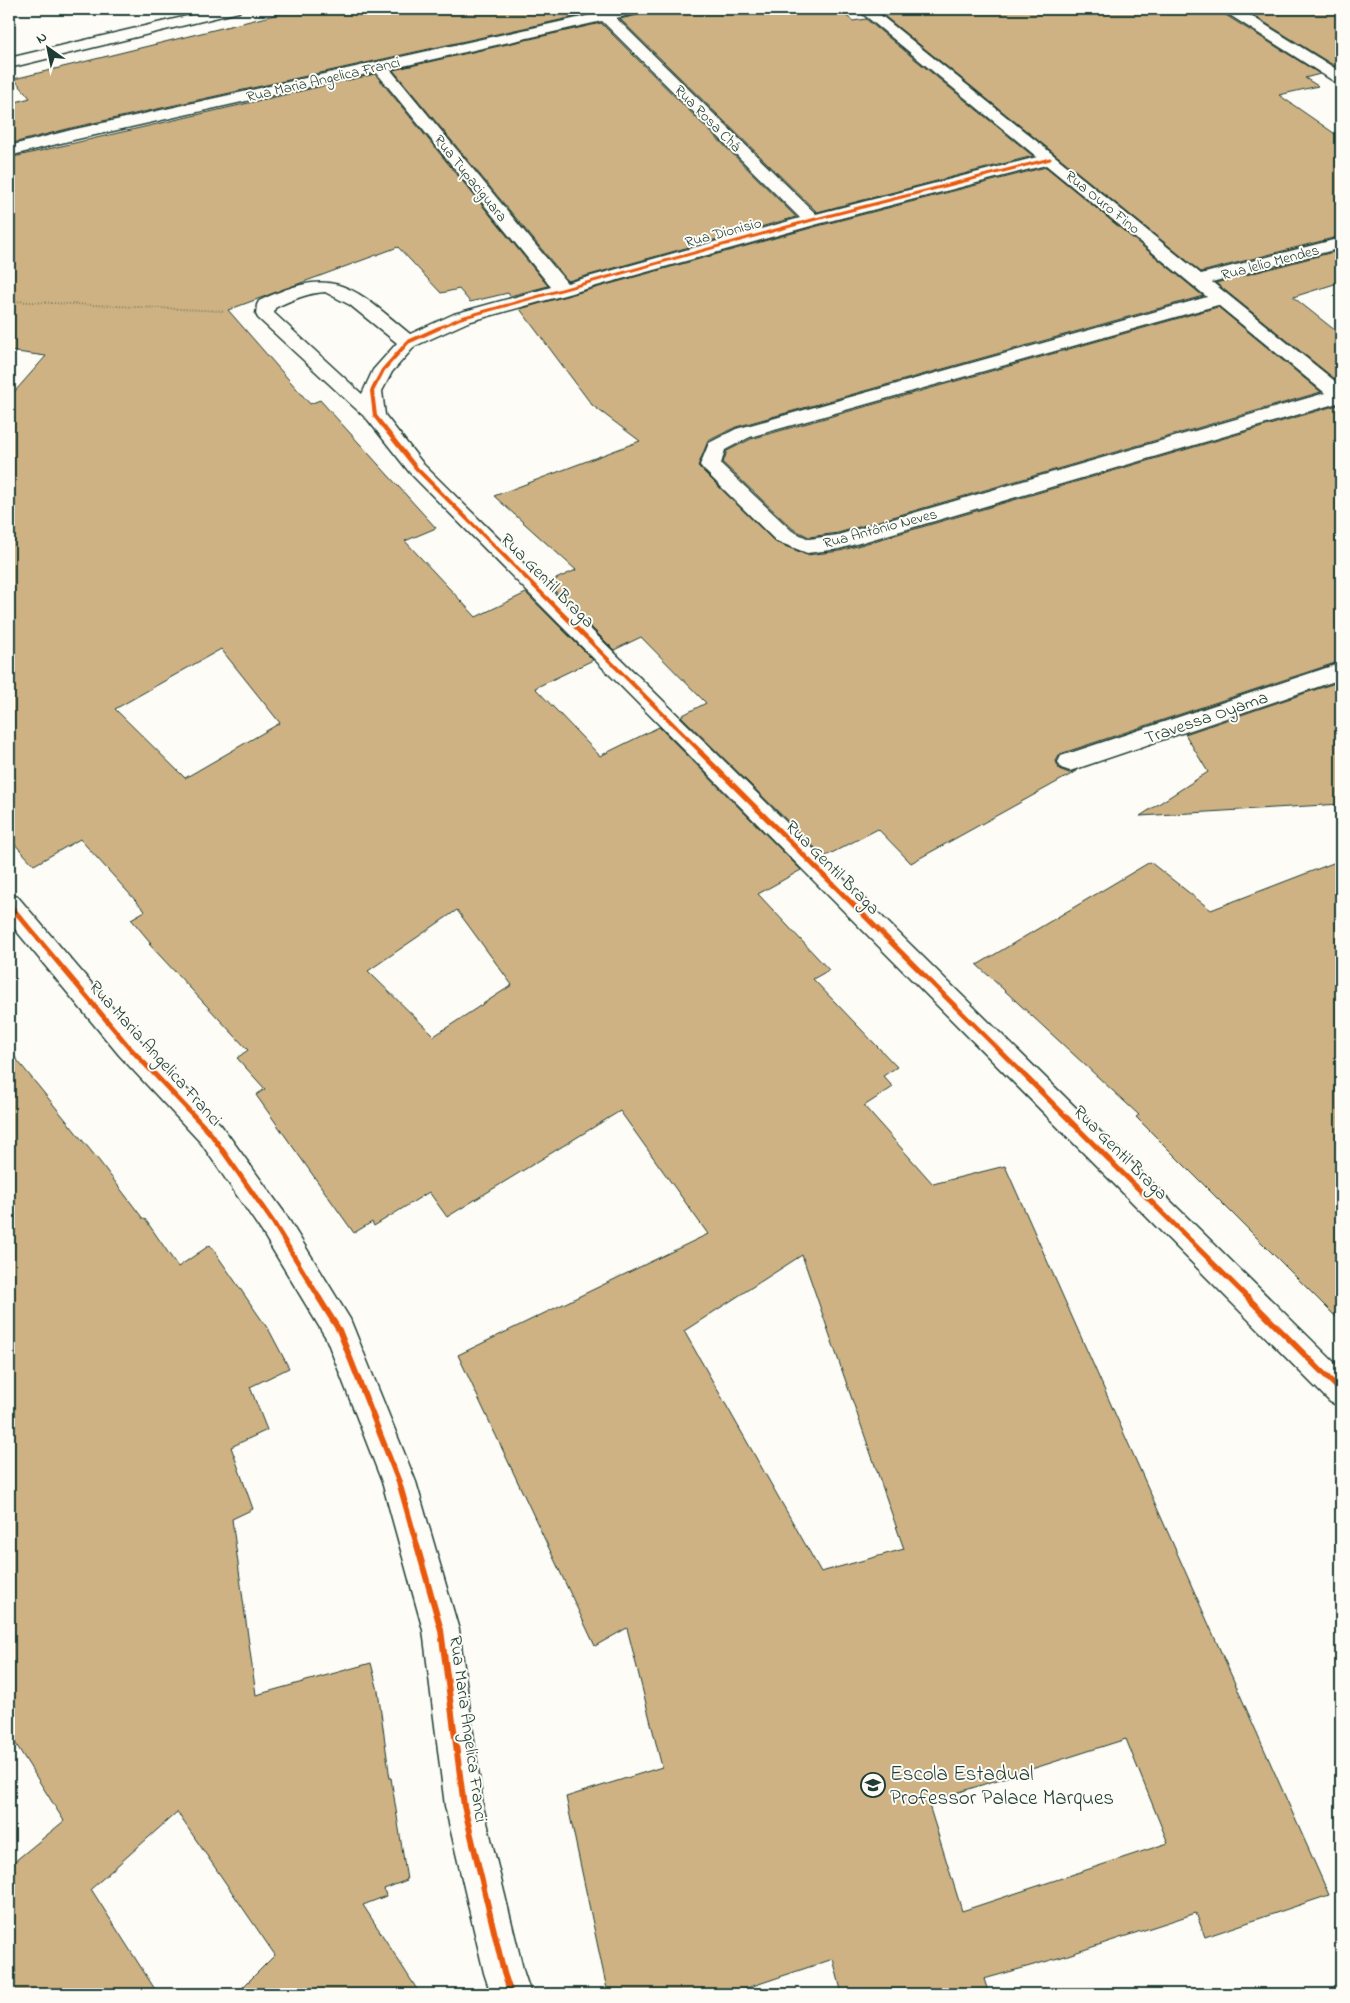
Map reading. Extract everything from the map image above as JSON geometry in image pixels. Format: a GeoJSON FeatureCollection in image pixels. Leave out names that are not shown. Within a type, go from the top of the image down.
{"type":"FeatureCollection","features":[{"type":"Feature","properties":{"kind":"street"},"geometry":{"type":"LineString","coordinates":[[9,63],[234,9]]}},
{"type":"Feature","properties":{"kind":"street","name":"Rua Maria Angelica Franci"},"geometry":{"type":"LineString","coordinates":[[9,152],[71,135],[637,9]]}},
{"type":"Feature","properties":{"kind":"street","name":"Rua Ouro Fino"},"geometry":{"type":"LineString","coordinates":[[864,9],[1340,396]]}},
{"type":"Feature","properties":{"kind":"street"},"geometry":{"type":"LineString","coordinates":[[1230,9],[1341,79]]}},
{"type":"Feature","properties":{"kind":"street","name":"Rua Rosa Chá"},"geometry":{"type":"LineString","coordinates":[[605,16],[812,220]]}},
{"type":"Feature","properties":{"kind":"street","name":"Rua Tupaciguara"},"geometry":{"type":"LineString","coordinates":[[380,66],[562,289]]}},
{"type":"Feature","properties":{"kind":"street","name":"Rua Dionisio"},"geometry":{"type":"LineString","coordinates":[[408,342],[461,318],[562,289],[812,220],[1050,159]]}},
{"type":"Feature","properties":{"kind":"street","name":"Rua lelio Mendes"},"geometry":{"type":"LineString","coordinates":[[1198,280],[1341,243]]}},
{"type":"Feature","properties":{"kind":"street"},"geometry":{"type":"LineString","coordinates":[[265,314],[266,305],[284,295],[309,288],[326,287],[346,293],[408,342],[383,370],[372,391],[375,416]]}},
{"type":"Feature","properties":{"kind":"street","name":"Rua Antônio Neves"},"geometry":{"type":"LineString","coordinates":[[1220,299],[743,433],[716,447],[710,465],[784,536],[807,546],[839,542],[1340,396]]}},
{"type":"Feature","properties":{"kind":"street","name":"Rua Gentil Braga"},"geometry":{"type":"LineString","coordinates":[[265,314],[375,416],[417,469],[1341,1391]]}},
{"type":"Feature","properties":{"kind":"street","name":"Travessa Oyama"},"geometry":{"type":"LineString","coordinates":[[1070,762],[1341,671]]}},
{"type":"Feature","properties":{"kind":"street","name":"Rua Maria Angelica Franci"},"geometry":{"type":"LineString","coordinates":[[9,904],[129,1047],[211,1134],[273,1222],[339,1330],[398,1482],[441,1630],[464,1806],[504,1973],[511,1994]]}},
{"type":"Feature","properties":{"kind":"path"},"geometry":{"type":"LineString","coordinates":[[9,300],[265,314]]}},
{"type":"Feature","properties":{"kind":"building"},"geometry":{"type":"Polygon","coordinates":[[[299,9],[610,9],[71,128],[9,144],[9,104],[30,98],[14,79],[299,9]]]}},
{"type":"Feature","properties":{"kind":"building"},"geometry":{"type":"Polygon","coordinates":[[[646,9],[837,9],[853,21],[866,19],[1033,156],[817,212],[620,19],[642,14],[646,9]]]}},
{"type":"Feature","properties":{"kind":"building"},"geometry":{"type":"Polygon","coordinates":[[[914,9],[1221,9],[1224,14],[1320,74],[1305,78],[1318,86],[1279,95],[1341,138],[1341,236],[1201,272],[883,15],[914,9]]]}},
{"type":"Feature","properties":{"kind":"building"},"geometry":{"type":"Polygon","coordinates":[[[1243,9],[1341,9],[1341,70],[1243,9]]]}},
{"type":"Feature","properties":{"kind":"building"},"geometry":{"type":"Polygon","coordinates":[[[601,23],[796,217],[568,281],[393,70],[601,23]]]}},
{"type":"Feature","properties":{"kind":"building"},"geometry":{"type":"Polygon","coordinates":[[[375,74],[548,286],[510,296],[508,293],[470,302],[459,289],[441,293],[398,247],[228,310],[310,404],[320,400],[436,528],[405,541],[476,617],[526,593],[593,660],[535,688],[600,756],[659,727],[801,870],[758,894],[829,970],[813,979],[897,1067],[883,1076],[893,1087],[864,1106],[933,1184],[1005,1166],[1329,1895],[1205,1937],[1196,1913],[1062,1957],[984,1979],[989,1994],[842,1994],[833,1959],[729,1994],[608,1994],[566,1797],[662,1767],[627,1628],[595,1646],[458,1355],[708,1234],[620,1111],[447,1217],[429,1192],[374,1226],[372,1222],[354,1233],[256,1095],[265,1089],[237,1058],[248,1050],[149,944],[151,943],[131,919],[145,911],[80,839],[34,865],[9,838],[9,398],[46,356],[9,351],[9,158],[375,74]],[[221,649],[115,709],[185,778],[280,723],[221,649]],[[457,910],[368,971],[434,1036],[512,985],[457,910]],[[802,1255],[684,1331],[821,1572],[904,1549],[802,1255]],[[1126,1739],[928,1802],[962,1911],[1168,1843],[1126,1739]]]}},
{"type":"Feature","properties":{"kind":"building"},"geometry":{"type":"Polygon","coordinates":[[[1046,167],[1203,296],[736,427],[708,441],[698,466],[775,542],[807,555],[840,551],[1341,404],[1341,661],[1060,754],[1056,761],[1059,769],[1069,773],[1077,771],[911,863],[878,829],[824,857],[681,716],[706,703],[641,637],[614,650],[547,583],[576,570],[494,496],[640,441],[592,405],[520,309],[818,226],[1046,167]]]}},
{"type":"Feature","properties":{"kind":"building"},"geometry":{"type":"Polygon","coordinates":[[[1341,250],[1341,282],[1293,297],[1341,335],[1341,384],[1216,283],[1341,250]]]}},
{"type":"Feature","properties":{"kind":"building"},"geometry":{"type":"Polygon","coordinates":[[[1218,307],[1321,392],[838,533],[809,537],[793,529],[723,463],[727,451],[751,439],[1218,307]]]}},
{"type":"Feature","properties":{"kind":"building"},"geometry":{"type":"Polygon","coordinates":[[[1341,681],[1341,804],[1140,816],[1208,772],[1185,734],[1341,681]]]}},
{"type":"Feature","properties":{"kind":"building"},"geometry":{"type":"Polygon","coordinates":[[[1341,860],[1341,1322],[1136,1117],[1139,1115],[977,965],[1150,862],[1211,910],[1341,860]]]}},
{"type":"Feature","properties":{"kind":"building"},"geometry":{"type":"Polygon","coordinates":[[[9,1050],[145,1219],[178,1267],[210,1245],[270,1332],[289,1368],[250,1387],[267,1430],[231,1447],[253,1509],[232,1519],[256,1695],[371,1663],[378,1691],[407,1880],[384,1889],[386,1896],[363,1905],[420,1994],[236,1994],[275,1955],[177,1812],[91,1889],[158,1994],[9,1994],[9,1866],[64,1821],[9,1733],[9,1050]]]}},
{"type":"Feature","properties":{"kind":"cycle path"},"geometry":{"type":"LineString","coordinates":[[1050,159],[812,220],[461,318],[408,342],[383,370],[372,391],[375,416],[417,469],[1341,1391]]}},
{"type":"Feature","properties":{"kind":"cycle path"},"geometry":{"type":"LineString","coordinates":[[9,904],[129,1047],[211,1134],[273,1222],[339,1330],[399,1482],[441,1630],[464,1806],[504,1973],[511,1994]]}},
{"type":"Feature","properties":{"kind":"place","name":"Escola Estadual Professor Palace Marques"},"geometry":{"type":"Point","coordinates":[873,1785]}}]}
